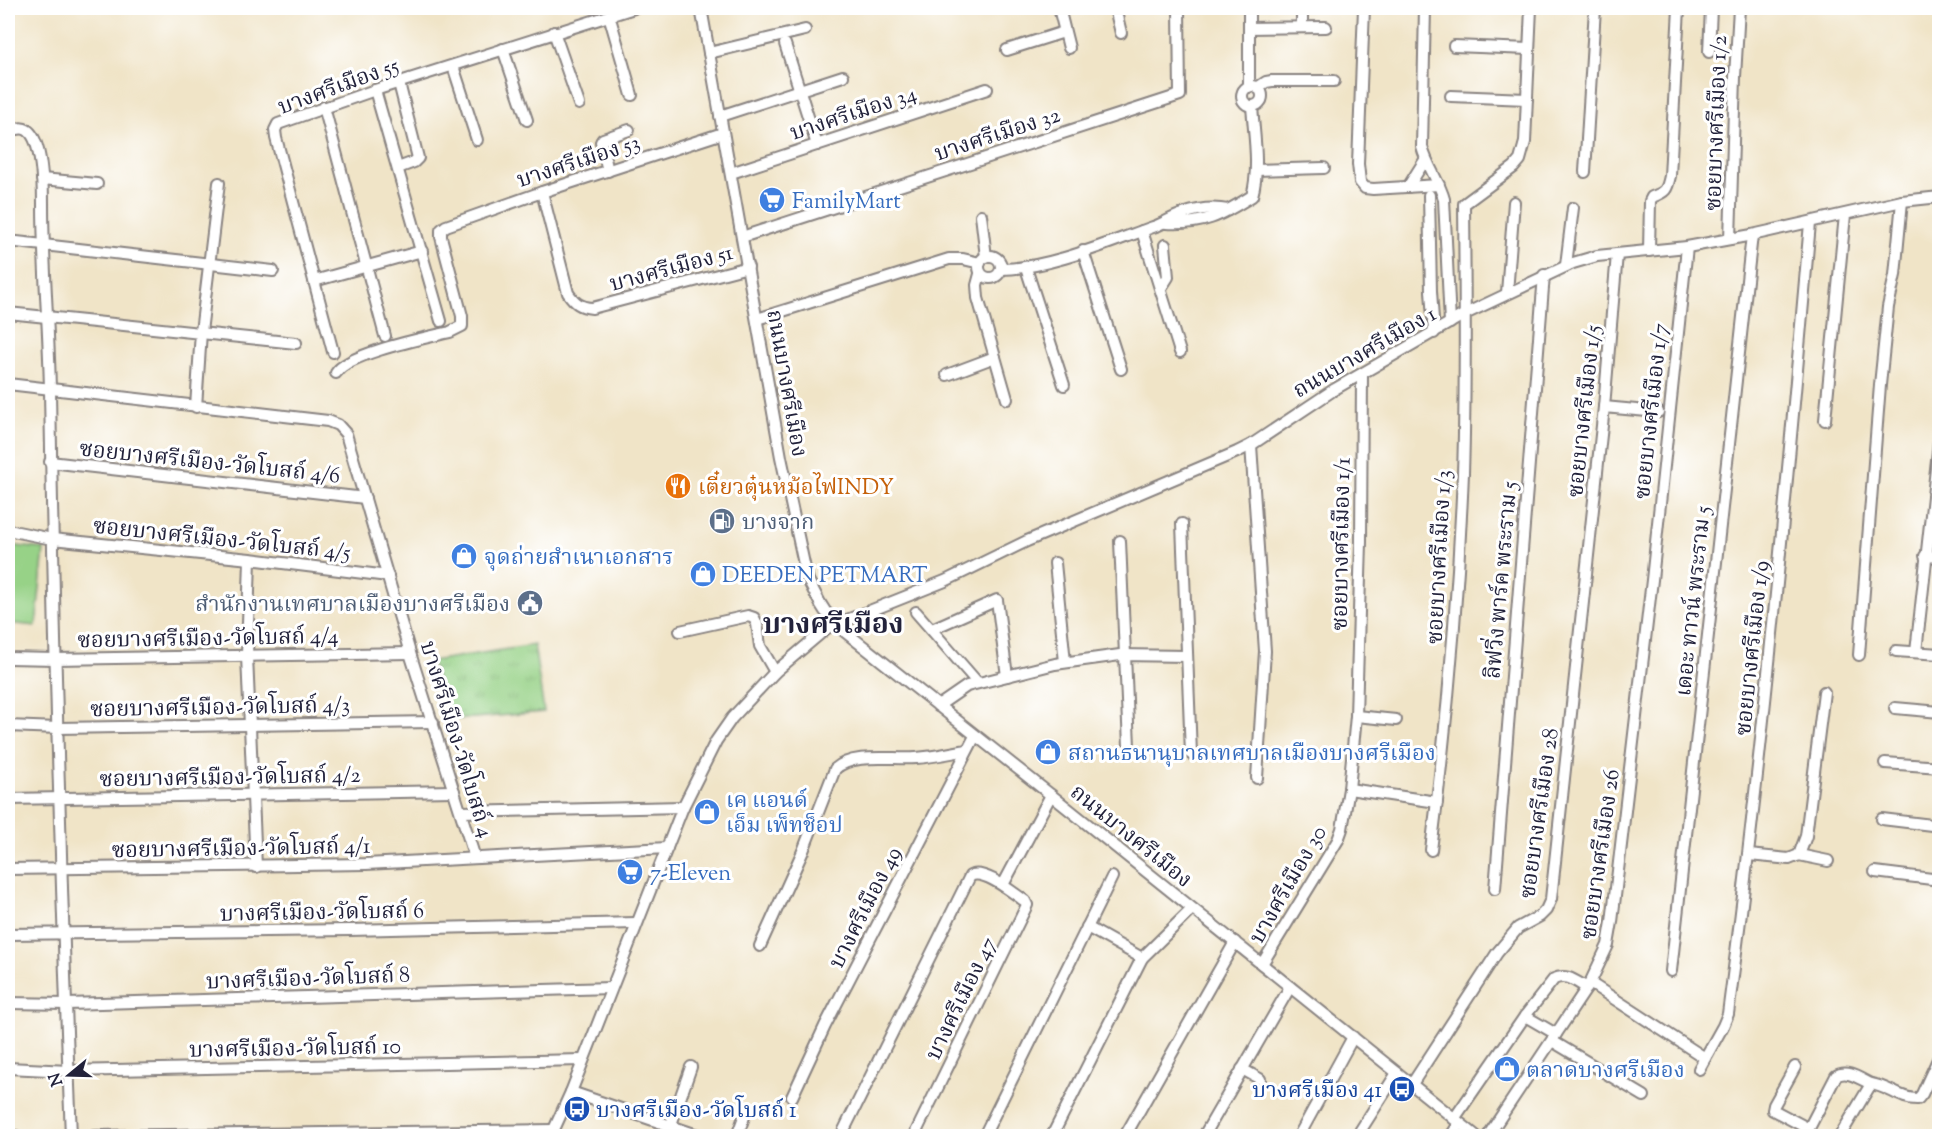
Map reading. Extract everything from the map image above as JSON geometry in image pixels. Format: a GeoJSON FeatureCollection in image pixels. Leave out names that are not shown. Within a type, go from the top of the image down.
{"type":"FeatureCollection","features":[{"type":"Feature","properties":{"kind":"street","name":"บางศรีเมือง 55"},"geometry":{"type":"LineString","coordinates":[[333,352],[275,130],[278,124],[375,90],[634,8]]}},
{"type":"Feature","properties":{"kind":"street","name":"ถนนบางศรีเมือง"},"geometry":{"type":"LineString","coordinates":[[701,8],[781,457],[808,580],[825,611],[835,623],[1476,1137]]}},
{"type":"Feature","properties":{"kind":"street"},"geometry":{"type":"LineString","coordinates":[[1059,8],[1069,48]]}},
{"type":"Feature","properties":{"kind":"street"},"geometry":{"type":"LineString","coordinates":[[1114,8],[1121,33]]}},
{"type":"Feature","properties":{"kind":"street","name":"บางศรีเมือง 32"},"geometry":{"type":"LineString","coordinates":[[742,237],[1180,95],[1179,8]]}},
{"type":"Feature","properties":{"kind":"street"},"geometry":{"type":"LineString","coordinates":[[1249,8],[1253,87]]}},
{"type":"Feature","properties":{"kind":"street"},"geometry":{"type":"LineString","coordinates":[[1302,8],[1302,26]]}},
{"type":"Feature","properties":{"kind":"street"},"geometry":{"type":"LineString","coordinates":[[1364,8],[1358,164],[1360,182],[1365,188],[1373,189],[1439,185]]}},
{"type":"Feature","properties":{"kind":"street"},"geometry":{"type":"LineString","coordinates":[[1425,8],[1422,147],[1425,160],[1444,199],[1450,323]]}},
{"type":"Feature","properties":{"kind":"street"},"geometry":{"type":"LineString","coordinates":[[1451,96],[1527,99],[1531,8]]}},
{"type":"Feature","properties":{"kind":"street"},"geometry":{"type":"LineString","coordinates":[[1585,172],[1596,8]]}},
{"type":"Feature","properties":{"kind":"street"},"geometry":{"type":"LineString","coordinates":[[1648,251],[1650,201],[1652,197],[1664,193],[1670,176],[1679,8]]}},
{"type":"Feature","properties":{"kind":"street"},"geometry":{"type":"LineString","coordinates":[[1709,52],[1711,8]]}},
{"type":"Feature","properties":{"kind":"street","name":"ซอยบางศรีเมือง 1/2"},"geometry":{"type":"LineString","coordinates":[[1730,239],[1739,8]]}},
{"type":"Feature","properties":{"kind":"street"},"geometry":{"type":"LineString","coordinates":[[609,15],[632,94]]}},
{"type":"Feature","properties":{"kind":"street"},"geometry":{"type":"LineString","coordinates":[[1249,28],[1326,27]]}},
{"type":"Feature","properties":{"kind":"street"},"geometry":{"type":"LineString","coordinates":[[709,53],[805,30]]}},
{"type":"Feature","properties":{"kind":"street"},"geometry":{"type":"LineString","coordinates":[[554,32],[579,104]]}},
{"type":"Feature","properties":{"kind":"street"},"geometry":{"type":"LineString","coordinates":[[1007,50],[1064,32]]}},
{"type":"Feature","properties":{"kind":"street"},"geometry":{"type":"LineString","coordinates":[[785,44],[817,145]]}},
{"type":"Feature","properties":{"kind":"street"},"geometry":{"type":"LineString","coordinates":[[1454,46],[1529,49]]}},
{"type":"Feature","properties":{"kind":"street"},"geometry":{"type":"LineString","coordinates":[[503,49],[527,120]]}},
{"type":"Feature","properties":{"kind":"street"},"geometry":{"type":"LineString","coordinates":[[453,66],[477,140]]}},
{"type":"Feature","properties":{"kind":"street"},"geometry":{"type":"LineString","coordinates":[[720,116],[843,76]]}},
{"type":"Feature","properties":{"kind":"street"},"geometry":{"type":"LineString","coordinates":[[1253,87],[1272,81],[1334,81]]}},
{"type":"Feature","properties":{"kind":"street"},"geometry":{"type":"LineString","coordinates":[[398,168],[418,158],[399,83]]}},
{"type":"Feature","properties":{"kind":"street"},"geometry":{"type":"LineString","coordinates":[[1000,269],[1026,268],[1083,252],[1166,223],[1186,224],[1217,217],[1252,196],[1256,170],[1252,106],[1257,105],[1261,99],[1260,92],[1253,87]]}},
{"type":"Feature","properties":{"kind":"street","name":"บางศรีเมือง 34"},"geometry":{"type":"LineString","coordinates":[[731,173],[987,89]]}},
{"type":"Feature","properties":{"kind":"street"},"geometry":{"type":"LineString","coordinates":[[375,90],[441,321]]}},
{"type":"Feature","properties":{"kind":"street","name":"ซอยบางศรีเมือง 1/3"},"geometry":{"type":"LineString","coordinates":[[1431,850],[1453,640],[1462,474],[1465,314],[1464,204],[1520,160],[1525,142],[1527,99]]}},
{"type":"Feature","properties":{"kind":"street"},"geometry":{"type":"LineString","coordinates":[[324,107],[385,336]]}},
{"type":"Feature","properties":{"kind":"street"},"geometry":{"type":"LineString","coordinates":[[8,132],[21,128],[32,134],[42,179],[71,1137]]}},
{"type":"Feature","properties":{"kind":"street"},"geometry":{"type":"LineString","coordinates":[[608,171],[601,142],[603,139],[630,130]]}},
{"type":"Feature","properties":{"kind":"street","name":"บางศรีเมือง 53"},"geometry":{"type":"LineString","coordinates":[[336,373],[340,367],[355,359],[450,332],[462,326],[462,316],[441,237],[441,230],[446,226],[723,133]]}},
{"type":"Feature","properties":{"kind":"street"},"geometry":{"type":"LineString","coordinates":[[1408,187],[1425,160]]}},
{"type":"Feature","properties":{"kind":"street"},"geometry":{"type":"LineString","coordinates":[[1256,170],[1324,168]]}},
{"type":"Feature","properties":{"kind":"street"},"geometry":{"type":"LineString","coordinates":[[42,179],[97,184]]}},
{"type":"Feature","properties":{"kind":"street"},"geometry":{"type":"LineString","coordinates":[[196,406],[201,332],[219,183]]}},
{"type":"Feature","properties":{"kind":"street","name":"บางศรีเมือง 51"},"geometry":{"type":"LineString","coordinates":[[542,192],[568,293],[581,307],[592,308],[748,267]]}},
{"type":"Feature","properties":{"kind":"street"},"geometry":{"type":"LineString","coordinates":[[1429,195],[1431,309],[1434,333]]}},
{"type":"Feature","properties":{"kind":"street","name":"ถนนบางศรีเมือง 1"},"geometry":{"type":"LineString","coordinates":[[553,1133],[683,807],[716,741],[732,717],[775,672],[809,641],[835,623],[945,580],[1027,541],[1223,459],[1251,445],[1292,416],[1465,314],[1566,265],[1597,256],[1687,247],[1810,223],[1902,201],[1940,197]]}},
{"type":"Feature","properties":{"kind":"street"},"geometry":{"type":"LineString","coordinates":[[1508,293],[1514,201]]}},
{"type":"Feature","properties":{"kind":"street"},"geometry":{"type":"LineString","coordinates":[[1859,655],[1880,385],[1888,307],[1895,275],[1902,201]]}},
{"type":"Feature","properties":{"kind":"street"},"geometry":{"type":"LineString","coordinates":[[1566,265],[1573,208]]}},
{"type":"Feature","properties":{"kind":"street"},"geometry":{"type":"LineString","coordinates":[[981,215],[982,264],[977,285],[978,297],[1006,399]]}},
{"type":"Feature","properties":{"kind":"street"},"geometry":{"type":"LineString","coordinates":[[1825,420],[1845,215]]}},
{"type":"Feature","properties":{"kind":"street","name":"ซอยบางศรีเมือง 1/9"},"geometry":{"type":"LineString","coordinates":[[1699,1069],[1728,1014],[1749,855],[1778,581],[1810,223]]}},
{"type":"Feature","properties":{"kind":"street"},"geometry":{"type":"LineString","coordinates":[[1142,231],[1180,352]]}},
{"type":"Feature","properties":{"kind":"street","name":"เดอะ ทาวน์ พระราม 5"},"geometry":{"type":"LineString","coordinates":[[1671,971],[1752,235]]}},
{"type":"Feature","properties":{"kind":"street"},"geometry":{"type":"LineString","coordinates":[[8,241],[273,271]]}},
{"type":"Feature","properties":{"kind":"street"},"geometry":{"type":"LineString","coordinates":[[1161,288],[1168,277],[1166,245]]}},
{"type":"Feature","properties":{"kind":"street","name":"ซอยบางศรีเมือง 1/7"},"geometry":{"type":"LineString","coordinates":[[1652,580],[1687,247]]}},
{"type":"Feature","properties":{"kind":"street"},"geometry":{"type":"LineString","coordinates":[[315,280],[422,250]]}},
{"type":"Feature","properties":{"kind":"street"},"geometry":{"type":"LineString","coordinates":[[1083,252],[1121,369]]}},
{"type":"Feature","properties":{"kind":"street","name":"ซอยบางศรีเมือง 1/5"},"geometry":{"type":"LineString","coordinates":[[1586,571],[1604,407],[1617,254]]}},
{"type":"Feature","properties":{"kind":"street"},"geometry":{"type":"LineString","coordinates":[[757,319],[949,259],[963,259],[982,264],[996,258],[1000,269],[995,277],[986,278],[982,264]]}},
{"type":"Feature","properties":{"kind":"street"},"geometry":{"type":"LineString","coordinates":[[1026,268],[1064,385]]}},
{"type":"Feature","properties":{"kind":"street","name":"ลิฟวิ่ง พาร์ค พระราม 5"},"geometry":{"type":"LineString","coordinates":[[1495,889],[1544,275]]}},
{"type":"Feature","properties":{"kind":"street"},"geometry":{"type":"LineString","coordinates":[[8,313],[296,343]]}},
{"type":"Feature","properties":{"kind":"street"},"geometry":{"type":"LineString","coordinates":[[947,375],[995,357]]}},
{"type":"Feature","properties":{"kind":"street","name":"ซอยบางศรีเมือง 1/1"},"geometry":{"type":"LineString","coordinates":[[1356,716],[1361,542],[1362,374]]}},
{"type":"Feature","properties":{"kind":"street","name":"บางศรีเมือง-วัดโบสถ์ 4"},"geometry":{"type":"LineString","coordinates":[[8,384],[338,424],[346,434],[410,653],[475,858],[667,848]]}},
{"type":"Feature","properties":{"kind":"street"},"geometry":{"type":"LineString","coordinates":[[1604,407],[1658,412]]}},
{"type":"Feature","properties":{"kind":"street"},"geometry":{"type":"LineString","coordinates":[[1916,652],[1940,432]]}},
{"type":"Feature","properties":{"kind":"street"},"geometry":{"type":"LineString","coordinates":[[1251,445],[1265,651],[1257,778]]}},
{"type":"Feature","properties":{"kind":"street","name":"ซอยบางศรีเมือง-วัดโบสถ์ 4/6"},"geometry":{"type":"LineString","coordinates":[[50,462],[365,498]]}},
{"type":"Feature","properties":{"kind":"street"},"geometry":{"type":"LineString","coordinates":[[1182,524],[1191,754]]}},
{"type":"Feature","properties":{"kind":"street","name":"ซอยบางศรีเมือง-วัดโบสถ์ 4/5"},"geometry":{"type":"LineString","coordinates":[[8,530],[52,539],[388,576]]}},
{"type":"Feature","properties":{"kind":"street"},"geometry":{"type":"LineString","coordinates":[[1120,541],[1129,746]]}},
{"type":"Feature","properties":{"kind":"street"},"geometry":{"type":"LineString","coordinates":[[1925,556],[1940,557]]}},
{"type":"Feature","properties":{"kind":"street"},"geometry":{"type":"LineString","coordinates":[[250,559],[247,656],[256,867]]}},
{"type":"Feature","properties":{"kind":"street"},"geometry":{"type":"LineString","coordinates":[[1055,563],[1065,662]]}},
{"type":"Feature","properties":{"kind":"street","name":"ซอยบางศรีเมือง 28"},"geometry":{"type":"LineString","coordinates":[[1412,1084],[1497,953],[1518,928],[1540,916],[1551,899],[1586,571]]}},
{"type":"Feature","properties":{"kind":"street","name":"ซอยบางศรีเมือง 26"},"geometry":{"type":"LineString","coordinates":[[1488,1137],[1588,985],[1608,945],[1652,580]]}},
{"type":"Feature","properties":{"kind":"street"},"geometry":{"type":"LineString","coordinates":[[932,629],[997,600],[1007,676]]}},
{"type":"Feature","properties":{"kind":"street"},"geometry":{"type":"LineString","coordinates":[[916,612],[977,682]]}},
{"type":"Feature","properties":{"kind":"street"},"geometry":{"type":"LineString","coordinates":[[680,630],[748,616],[754,618],[760,646],[775,672]]}},
{"type":"Feature","properties":{"kind":"street"},"geometry":{"type":"LineString","coordinates":[[1896,651],[1940,654]]}},
{"type":"Feature","properties":{"kind":"street","name":"ซอยบางศรีเมือง-วัดโบสถ์ 4/4"},"geometry":{"type":"LineString","coordinates":[[8,658],[410,653]]}},
{"type":"Feature","properties":{"kind":"street"},"geometry":{"type":"LineString","coordinates":[[938,706],[967,686],[977,682],[1065,662],[1125,655],[1187,656]]}},
{"type":"Feature","properties":{"kind":"street"},"geometry":{"type":"LineString","coordinates":[[1799,855],[1806,836],[1824,692]]}},
{"type":"Feature","properties":{"kind":"street"},"geometry":{"type":"LineString","coordinates":[[1895,708],[1940,712]]}},
{"type":"Feature","properties":{"kind":"street"},"geometry":{"type":"LineString","coordinates":[[1356,716],[1396,720]]}},
{"type":"Feature","properties":{"kind":"street","name":"บางศรีเมือง 30"},"geometry":{"type":"LineString","coordinates":[[1262,964],[1338,840],[1349,789],[1356,716]]}},
{"type":"Feature","properties":{"kind":"street","name":"ซอยบางศรีเมือง-วัดโบสถ์ 4/3"},"geometry":{"type":"LineString","coordinates":[[8,726],[58,728],[433,722]]}},
{"type":"Feature","properties":{"kind":"street","name":"บางศรีเมือง 49"},"geometry":{"type":"LineString","coordinates":[[792,1097],[825,1026],[975,736]]}},
{"type":"Feature","properties":{"kind":"street"},"geometry":{"type":"LineString","coordinates":[[760,946],[807,843],[835,769],[847,761],[913,759],[967,750]]}},
{"type":"Feature","properties":{"kind":"street"},"geometry":{"type":"LineString","coordinates":[[1885,763],[1940,767]]}},
{"type":"Feature","properties":{"kind":"street"},"geometry":{"type":"LineString","coordinates":[[1349,789],[1437,802]]}},
{"type":"Feature","properties":{"kind":"street","name":"ซอยบางศรีเมือง-วัดโบสถ์ 4/2"},"geometry":{"type":"LineString","coordinates":[[8,799],[454,791]]}},
{"type":"Feature","properties":{"kind":"street"},"geometry":{"type":"LineString","coordinates":[[1003,885],[1051,795]]}},
{"type":"Feature","properties":{"kind":"street"},"geometry":{"type":"LineString","coordinates":[[461,812],[683,807]]}},
{"type":"Feature","properties":{"kind":"street"},"geometry":{"type":"LineString","coordinates":[[1882,819],[1940,825]]}},
{"type":"Feature","properties":{"kind":"street"},"geometry":{"type":"LineString","coordinates":[[1749,855],[1789,859],[1799,855],[1828,861]]}},
{"type":"Feature","properties":{"kind":"street","name":"ซอยบางศรีเมือง-วัดโบสถ์ 4/1"},"geometry":{"type":"LineString","coordinates":[[8,869],[256,867],[475,858]]}},
{"type":"Feature","properties":{"kind":"street"},"geometry":{"type":"LineString","coordinates":[[1875,872],[1940,880]]}},
{"type":"Feature","properties":{"kind":"street","name":"บางศรีเมือง 47"},"geometry":{"type":"LineString","coordinates":[[841,1137],[970,876],[981,875],[1003,885],[1027,905],[914,1137]]}},
{"type":"Feature","properties":{"kind":"street"},"geometry":{"type":"LineString","coordinates":[[984,1137],[1112,877]]}},
{"type":"Feature","properties":{"kind":"street"},"geometry":{"type":"LineString","coordinates":[[1052,1137],[1142,958],[1192,909]]}},
{"type":"Feature","properties":{"kind":"street","name":"บางศรีเมือง-วัดโบสถ์ 6"},"geometry":{"type":"LineString","coordinates":[[8,934],[350,930],[636,923]]}},
{"type":"Feature","properties":{"kind":"street"},"geometry":{"type":"LineString","coordinates":[[1087,927],[1142,958]]}},
{"type":"Feature","properties":{"kind":"street"},"geometry":{"type":"LineString","coordinates":[[1125,1137],[1235,942]]}},
{"type":"Feature","properties":{"kind":"street"},"geometry":{"type":"LineString","coordinates":[[1451,1137],[1456,1121],[1525,1017],[1554,980],[1560,976],[1588,985],[1705,1058]]}},
{"type":"Feature","properties":{"kind":"street"},"geometry":{"type":"LineString","coordinates":[[1205,1134],[1290,987]]}},
{"type":"Feature","properties":{"kind":"street","name":"บางศรีเมือง-วัดโบสถ์ 8"},"geometry":{"type":"LineString","coordinates":[[8,1003],[67,1004],[610,988]]}},
{"type":"Feature","properties":{"kind":"street"},"geometry":{"type":"LineString","coordinates":[[1525,1017],[1644,1096]]}},
{"type":"Feature","properties":{"kind":"street"},"geometry":{"type":"LineString","coordinates":[[1300,1134],[1353,1037]]}},
{"type":"Feature","properties":{"kind":"street"},"geometry":{"type":"LineString","coordinates":[[1795,1067],[1774,1104],[1773,1110],[1807,1133],[1836,1076],[1840,1073],[1847,1073],[1871,1084],[1882,1085],[1905,1098],[1918,1099],[1940,1054]]}},
{"type":"Feature","properties":{"kind":"street","name":"บางศรีเมือง-วัดโบสถ์ 10"},"geometry":{"type":"LineString","coordinates":[[8,1068],[69,1071],[583,1060]]}},
{"type":"Feature","properties":{"kind":"street"},"geometry":{"type":"LineString","coordinates":[[668,1131],[691,1067]]}},
{"type":"Feature","properties":{"kind":"street"},"geometry":{"type":"LineString","coordinates":[[1242,1069],[1260,1079]]}},
{"type":"Feature","properties":{"kind":"street"},"geometry":{"type":"LineString","coordinates":[[1357,1137],[1397,1073]]}},
{"type":"Feature","properties":{"kind":"street"},"geometry":{"type":"LineString","coordinates":[[1840,1137],[1871,1084]]}},
{"type":"Feature","properties":{"kind":"street"},"geometry":{"type":"LineString","coordinates":[[571,1092],[668,1131],[700,1137]]}},
{"type":"Feature","properties":{"kind":"street"},"geometry":{"type":"LineString","coordinates":[[737,1137],[744,1117]]}},
{"type":"Feature","properties":{"kind":"street"},"geometry":{"type":"LineString","coordinates":[[94,1137],[553,1133]]}},
{"type":"Feature","properties":{"kind":"street"},"geometry":{"type":"LineString","coordinates":[[8,1136],[16,1137]]}},
{"type":"Feature","properties":{"kind":"green space"},"geometry":{"type":"Polygon","coordinates":[[[8,545],[44,549],[36,626],[8,623],[8,545]]]}},
{"type":"Feature","properties":{"kind":"green space"},"geometry":{"type":"Polygon","coordinates":[[[534,645],[544,712],[450,720],[431,661],[534,645]]]}},
{"type":"Feature","properties":{"kind":"place","name":"FamilyMart"},"geometry":{"type":"Point","coordinates":[772,200]}},
{"type":"Feature","properties":{"kind":"place","name":"เตี๋ยวตุ๋นหม้อไฟINDY"},"geometry":{"type":"Point","coordinates":[678,486]}},
{"type":"Feature","properties":{"kind":"place","name":"บางจาก"},"geometry":{"type":"Point","coordinates":[722,521]}},
{"type":"Feature","properties":{"kind":"place","name":"จุดถ่ายสำเนาเอกสาร"},"geometry":{"type":"Point","coordinates":[464,556]}},
{"type":"Feature","properties":{"kind":"place","name":"DEEDEN PETMART"},"geometry":{"type":"Point","coordinates":[703,574]}},
{"type":"Feature","properties":{"kind":"place","name":"สำนักงานเทศบาลเมืองบางศรีเมือง"},"geometry":{"type":"Point","coordinates":[530,603]}},
{"type":"Feature","properties":{"kind":"place","name":"สถานธนานุบาลเทศบาลเมืองบางศรีเมือง"},"geometry":{"type":"Point","coordinates":[1048,752]}},
{"type":"Feature","properties":{"kind":"place","name":"เค แอนด์ เอ็ม เพ็ทช็อป"},"geometry":{"type":"Point","coordinates":[707,812]}},
{"type":"Feature","properties":{"kind":"place","name":"7-Eleven"},"geometry":{"type":"Point","coordinates":[630,872]}},
{"type":"Feature","properties":{"kind":"place","name":"ตลาดบางศรีเมือง"},"geometry":{"type":"Point","coordinates":[1507,1069]}},
{"type":"Feature","properties":{"kind":"place","name":"บางศรีเมือง 41"},"geometry":{"type":"Point","coordinates":[1402,1089]}},
{"type":"Feature","properties":{"kind":"place","name":"บางศรีเมือง-วัดโบสถ์ 1"},"geometry":{"type":"Point","coordinates":[577,1109]}},
{"type":"Feature","properties":{"kind":"district","name":"บางศรีเมือง"},"geometry":{"type":"Point","coordinates":[833,623]}}]}
